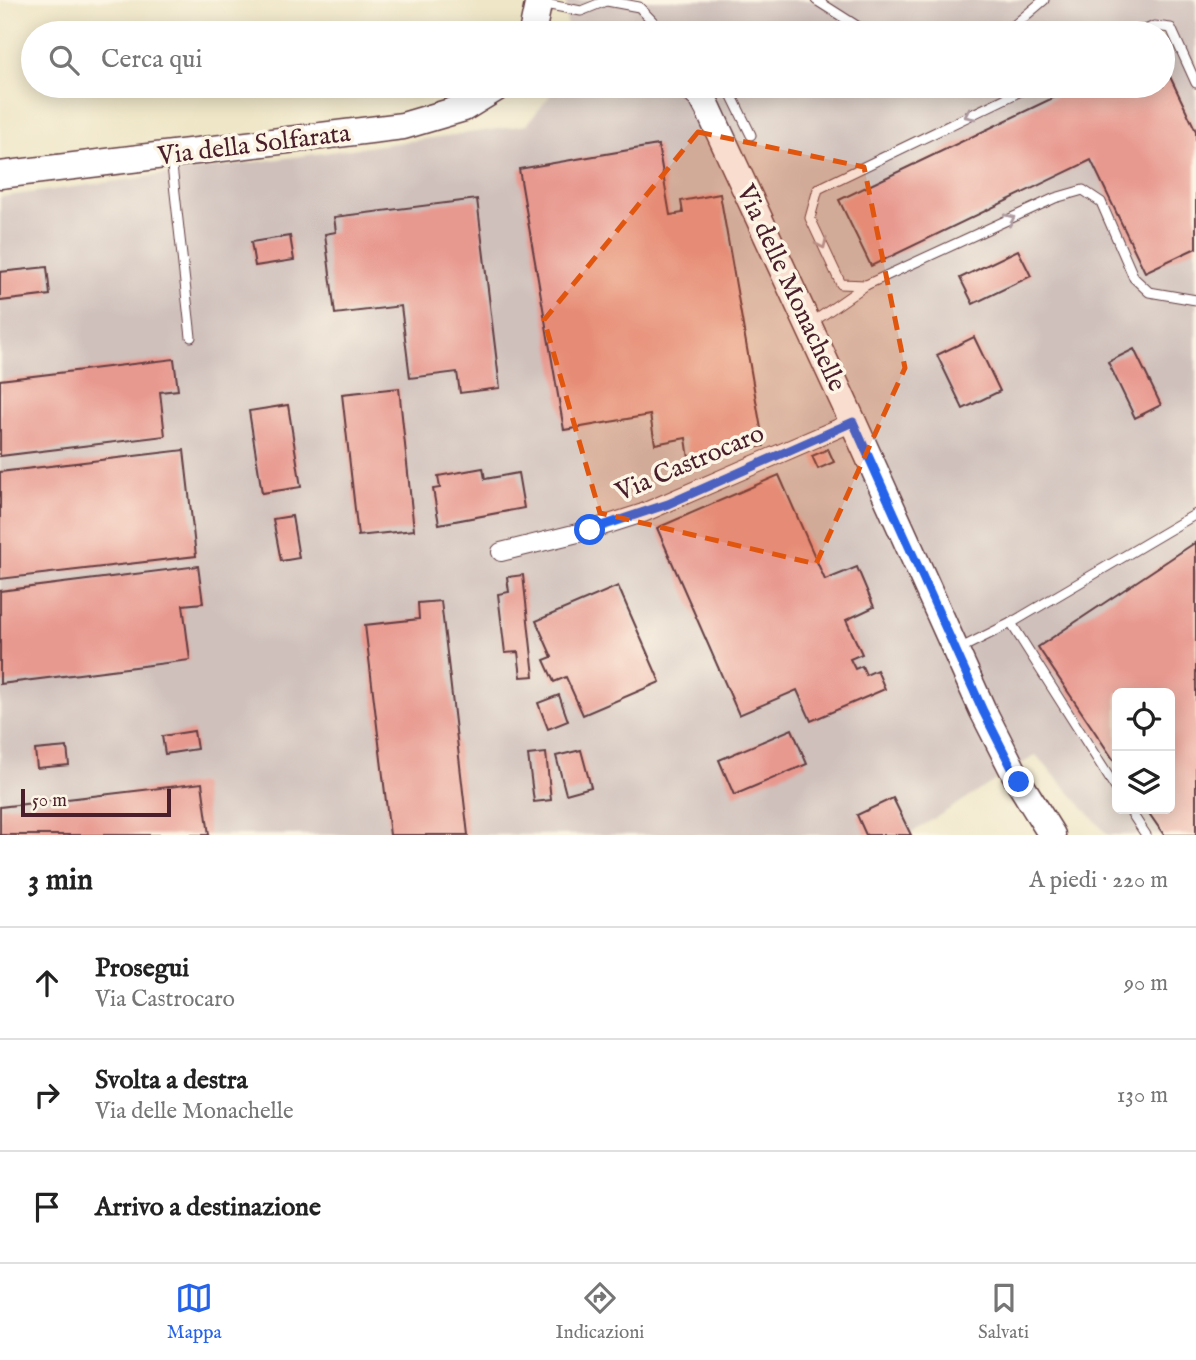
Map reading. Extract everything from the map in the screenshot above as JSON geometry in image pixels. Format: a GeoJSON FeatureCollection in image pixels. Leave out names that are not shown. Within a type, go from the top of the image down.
{"type":"FeatureCollection","features":[{"type":"Feature","properties":{"kind":"street","name":"Via della Solfarata"},"geometry":{"type":"LineString","coordinates":[[0,175],[365,132],[416,123],[464,108],[480,98]]}},
{"type":"Feature","properties":{"kind":"street","name":"Via delle Monachelle"},"geometry":{"type":"LineString","coordinates":[[703,98],[956,650],[1019,782],[1052,835]]}},
{"type":"Feature","properties":{"kind":"street","name":"Via Castrocaro"},"geometry":{"type":"LineString","coordinates":[[501,552],[581,533],[643,513],[853,422]]}},
{"type":"Feature","properties":{"kind":"lane"},"geometry":{"type":"LineString","coordinates":[[816,0],[849,21]]}},
{"type":"Feature","properties":{"kind":"lane"},"geometry":{"type":"LineString","coordinates":[[1018,21],[1044,0]]}},
{"type":"Feature","properties":{"kind":"lane"},"geometry":{"type":"LineString","coordinates":[[539,19],[581,11],[607,1],[639,7],[652,21]]}},
{"type":"Feature","properties":{"kind":"lane"},"geometry":{"type":"LineString","coordinates":[[1175,37],[1196,82]]}},
{"type":"Feature","properties":{"kind":"lane"},"geometry":{"type":"LineString","coordinates":[[733,98],[751,135]]}},
{"type":"Feature","properties":{"kind":"lane"},"geometry":{"type":"LineString","coordinates":[[866,285],[841,284],[810,218],[818,189],[1006,98]]}},
{"type":"Feature","properties":{"kind":"lane"},"geometry":{"type":"LineString","coordinates":[[170,155],[191,337]]}},
{"type":"Feature","properties":{"kind":"lane"},"geometry":{"type":"LineString","coordinates":[[808,325],[866,285],[1055,198],[1083,190],[1101,202],[1134,278],[1149,292],[1196,300]]}},
{"type":"Feature","properties":{"kind":"lane"},"geometry":{"type":"LineString","coordinates":[[956,650],[1011,623],[1196,514]]}},
{"type":"Feature","properties":{"kind":"lane"},"geometry":{"type":"LineString","coordinates":[[1011,623],[1112,782]]}},
{"type":"Feature","properties":{"kind":"lane"},"geometry":{"type":"LineString","coordinates":[[1132,814],[1146,835]]}},
{"type":"Feature","properties":{"kind":"highlighted area"},"geometry":{"type":"Polygon","coordinates":[[[698,132],[864,167],[905,368],[816,564],[600,513],[544,320],[698,132]]]}},
{"type":"Feature","properties":{"kind":"shaded area"},"geometry":{"type":"Polygon","coordinates":[[[566,0],[1196,0],[1196,835],[1108,835],[1036,755],[908,835],[0,835],[0,197],[527,125],[548,98],[1175,98],[1175,21],[567,21],[566,0]]]}},
{"type":"Feature","properties":{"kind":"building"},"geometry":{"type":"Polygon","coordinates":[[[1175,87],[1196,131],[1196,248],[1145,272],[1091,160],[871,266],[839,200],[1053,98],[1175,98],[1175,87]]]}},
{"type":"Feature","properties":{"kind":"building"},"geometry":{"type":"Polygon","coordinates":[[[658,145],[670,215],[683,213],[681,201],[720,194],[764,446],[689,459],[686,438],[655,444],[650,415],[564,430],[519,169],[658,145]]]}},
{"type":"Feature","properties":{"kind":"building"},"geometry":{"type":"Polygon","coordinates":[[[477,199],[500,388],[460,393],[457,372],[410,378],[401,306],[335,314],[325,234],[336,232],[334,217],[477,199]]]}},
{"type":"Feature","properties":{"kind":"building"},"geometry":{"type":"Polygon","coordinates":[[[290,236],[294,260],[255,266],[251,242],[290,236]]]}},
{"type":"Feature","properties":{"kind":"building"},"geometry":{"type":"Polygon","coordinates":[[[1018,250],[1031,276],[973,304],[960,278],[1018,250]]]}},
{"type":"Feature","properties":{"kind":"building"},"geometry":{"type":"Polygon","coordinates":[[[47,267],[50,295],[0,301],[0,272],[47,267]]]}},
{"type":"Feature","properties":{"kind":"building"},"geometry":{"type":"Polygon","coordinates":[[[974,337],[1000,391],[963,409],[937,355],[974,337]]]}},
{"type":"Feature","properties":{"kind":"building"},"geometry":{"type":"Polygon","coordinates":[[[1134,349],[1161,405],[1135,418],[1108,362],[1134,349]]]}},
{"type":"Feature","properties":{"kind":"building"},"geometry":{"type":"Polygon","coordinates":[[[174,359],[178,390],[160,392],[165,436],[0,456],[0,380],[174,359]]]}},
{"type":"Feature","properties":{"kind":"building"},"geometry":{"type":"Polygon","coordinates":[[[399,388],[414,530],[358,536],[342,394],[399,388]]]}},
{"type":"Feature","properties":{"kind":"building"},"geometry":{"type":"Polygon","coordinates":[[[288,405],[301,487],[262,493],[249,411],[288,405]]]}},
{"type":"Feature","properties":{"kind":"building"},"geometry":{"type":"Polygon","coordinates":[[[828,449],[834,462],[818,469],[812,456],[828,449]]]}},
{"type":"Feature","properties":{"kind":"building"},"geometry":{"type":"Polygon","coordinates":[[[184,450],[196,556],[0,579],[0,472],[184,450]]]}},
{"type":"Feature","properties":{"kind":"building"},"geometry":{"type":"Polygon","coordinates":[[[483,468],[485,479],[518,473],[524,508],[439,524],[433,489],[440,488],[438,476],[483,468]]]}},
{"type":"Feature","properties":{"kind":"building"},"geometry":{"type":"Polygon","coordinates":[[[779,475],[825,580],[857,567],[874,607],[846,620],[862,654],[850,659],[855,669],[862,666],[866,675],[877,670],[885,689],[811,721],[797,690],[739,715],[657,528],[779,475]]]}},
{"type":"Feature","properties":{"kind":"building"},"geometry":{"type":"Polygon","coordinates":[[[292,516],[299,558],[281,561],[273,519],[292,516]]]}},
{"type":"Feature","properties":{"kind":"building"},"geometry":{"type":"Polygon","coordinates":[[[1196,542],[1196,835],[1164,835],[1149,814],[1175,814],[1175,688],[1112,688],[1112,758],[1038,647],[1196,542]]]}},
{"type":"Feature","properties":{"kind":"building"},"geometry":{"type":"Polygon","coordinates":[[[198,566],[203,603],[183,605],[190,660],[0,684],[0,591],[198,566]]]}},
{"type":"Feature","properties":{"kind":"building"},"geometry":{"type":"Polygon","coordinates":[[[523,575],[534,676],[521,677],[518,652],[505,653],[498,594],[509,592],[507,577],[523,575]]]}},
{"type":"Feature","properties":{"kind":"building"},"geometry":{"type":"Polygon","coordinates":[[[618,586],[660,682],[583,715],[566,677],[554,682],[544,660],[552,657],[536,621],[618,586]]]}},
{"type":"Feature","properties":{"kind":"building"},"geometry":{"type":"Polygon","coordinates":[[[441,601],[468,835],[390,835],[365,625],[419,619],[418,603],[441,601]]]}},
{"type":"Feature","properties":{"kind":"building"},"geometry":{"type":"Polygon","coordinates":[[[559,695],[568,721],[548,729],[538,703],[559,695]]]}},
{"type":"Feature","properties":{"kind":"building"},"geometry":{"type":"Polygon","coordinates":[[[792,729],[807,764],[734,795],[719,760],[792,729]]]}},
{"type":"Feature","properties":{"kind":"building"},"geometry":{"type":"Polygon","coordinates":[[[194,731],[197,749],[165,754],[162,736],[194,731]]]}},
{"type":"Feature","properties":{"kind":"building"},"geometry":{"type":"Polygon","coordinates":[[[67,747],[69,765],[37,768],[35,750],[67,747]]]}},
{"type":"Feature","properties":{"kind":"building"},"geometry":{"type":"Polygon","coordinates":[[[581,750],[591,787],[566,794],[556,756],[581,750]]]}},
{"type":"Feature","properties":{"kind":"building"},"geometry":{"type":"Polygon","coordinates":[[[546,753],[551,800],[534,802],[528,755],[546,753]]]}},
{"type":"Feature","properties":{"kind":"building"},"geometry":{"type":"Polygon","coordinates":[[[202,783],[209,835],[0,835],[0,807],[202,783]]]}},
{"type":"Feature","properties":{"kind":"building"},"geometry":{"type":"Polygon","coordinates":[[[893,798],[911,835],[866,835],[857,815],[893,798]]]}},
{"type":"Feature","properties":{"kind":"route"},"geometry":{"type":"LineString","coordinates":[[590,530],[668,504],[853,422],[983,711],[1019,782]]}}]}
